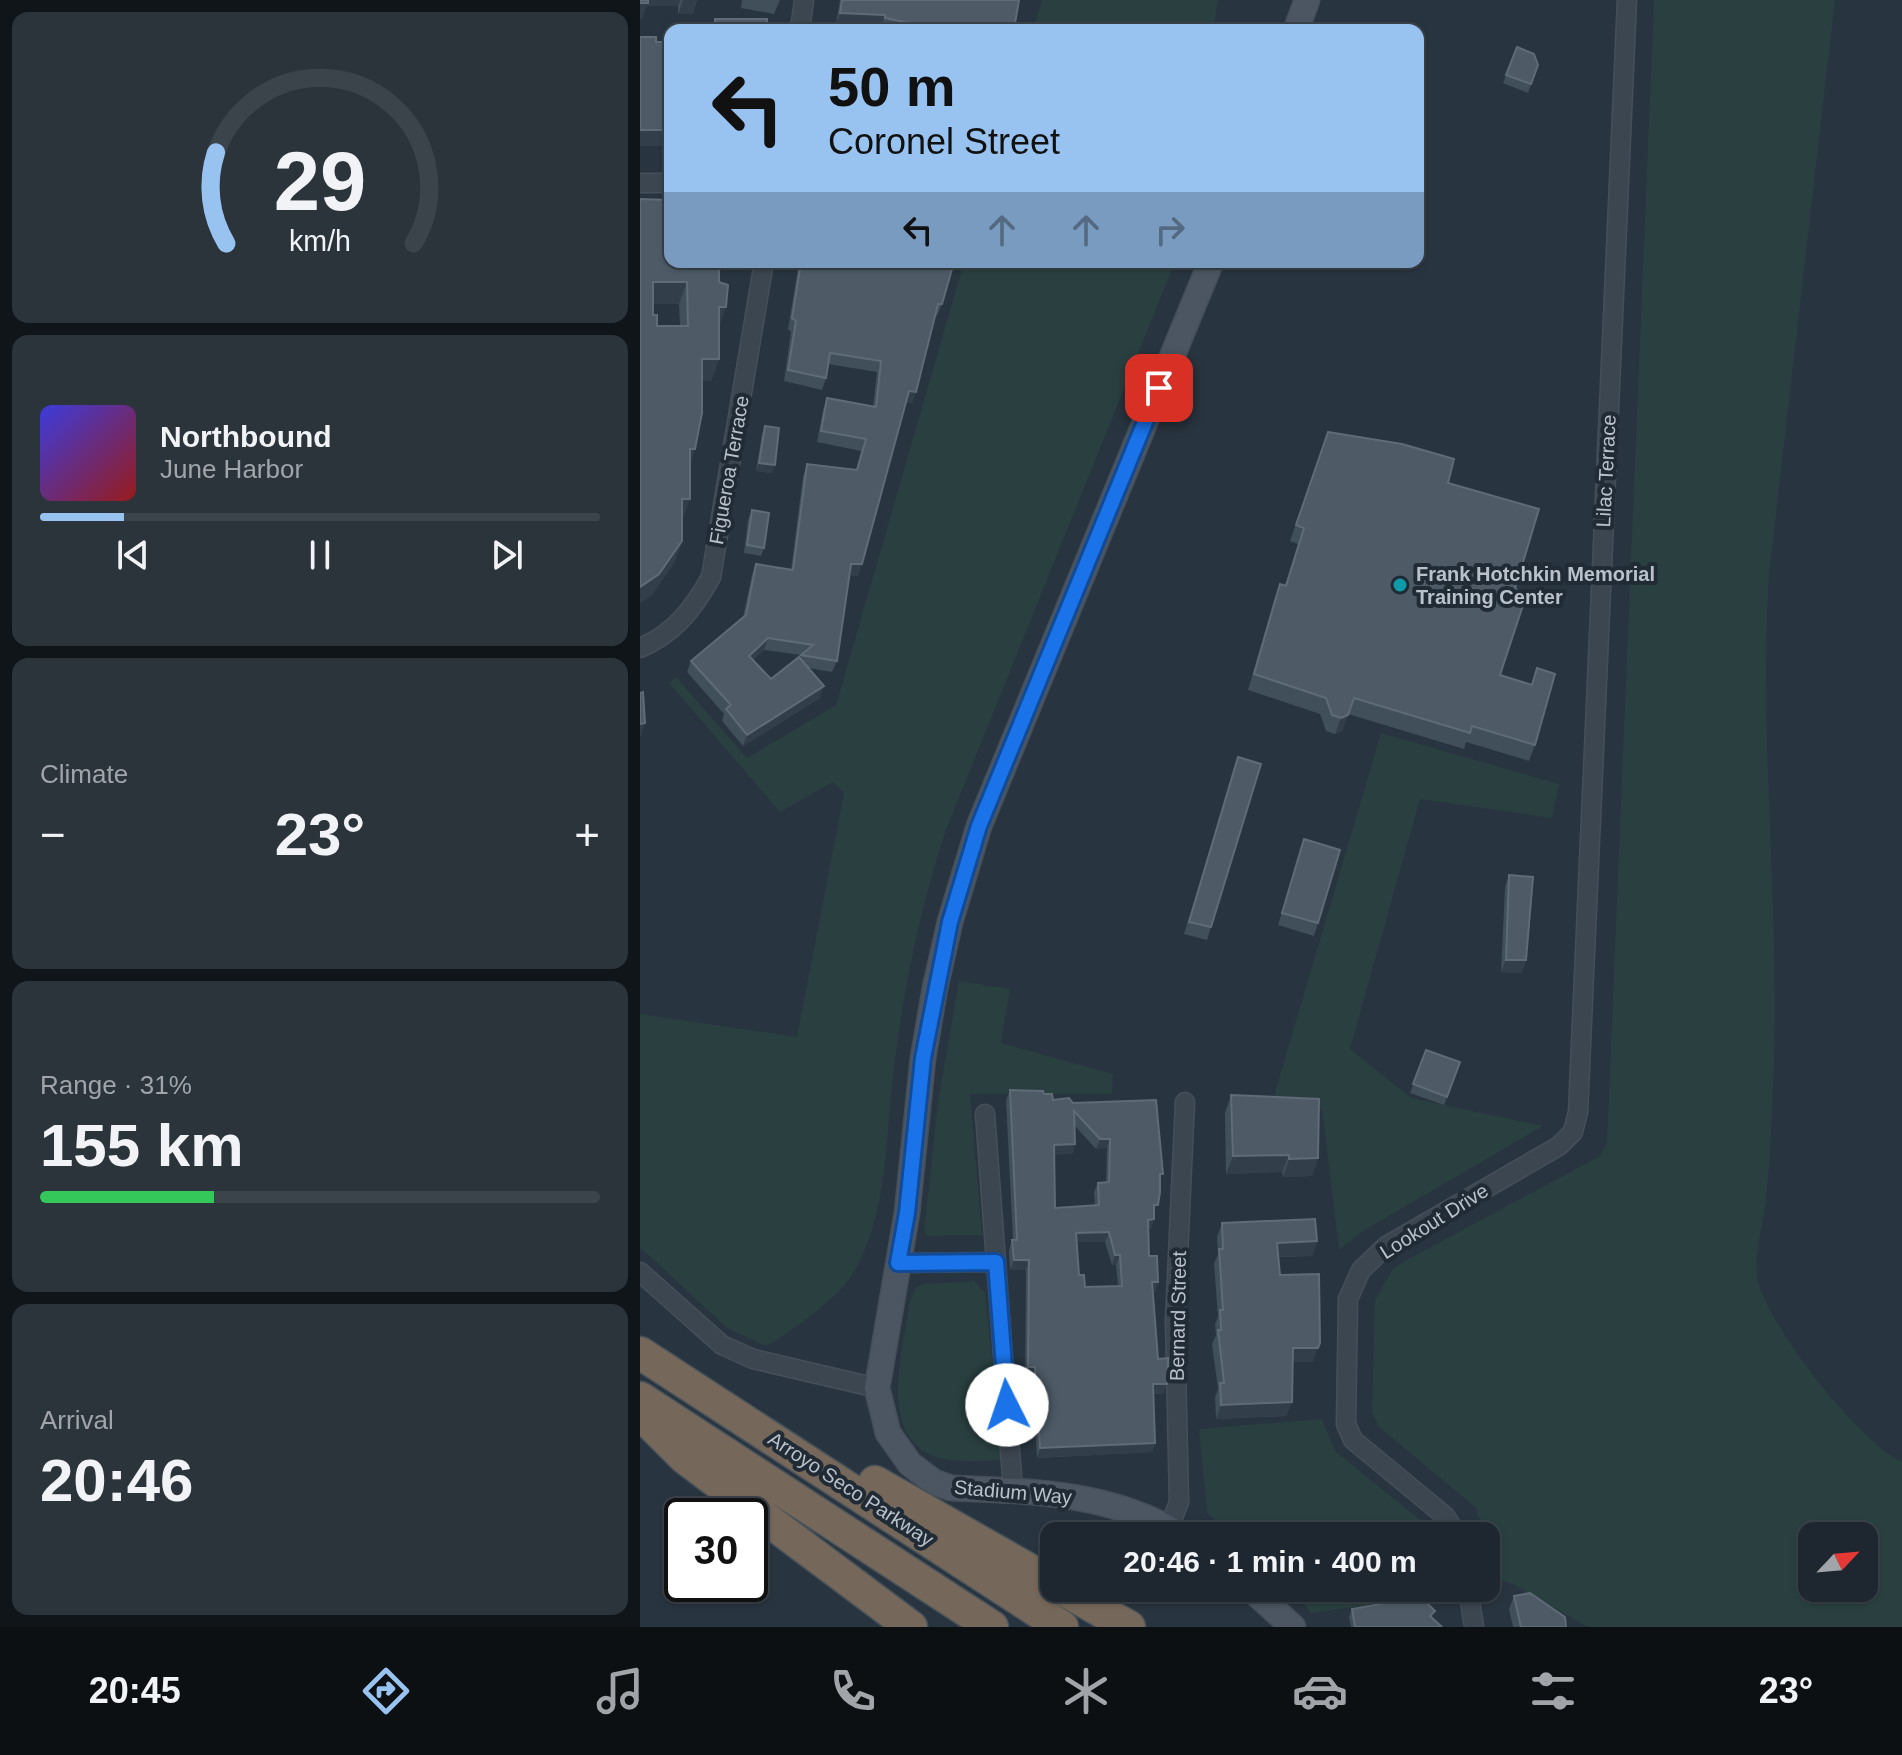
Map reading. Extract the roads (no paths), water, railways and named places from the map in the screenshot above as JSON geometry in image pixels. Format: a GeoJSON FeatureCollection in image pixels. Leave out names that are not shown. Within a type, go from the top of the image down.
{"type":"FeatureCollection","features":[{"type":"Feature","properties":{"kind":"highway","name":"Arroyo Seco Parkway"},"geometry":{"type":"LineString","coordinates":[[640,1353],[1062,1627]]}},
{"type":"Feature","properties":{"kind":"highway","name":"Arroyo Seco Parkway"},"geometry":{"type":"LineString","coordinates":[[640,1398],[992,1627]]}},
{"type":"Feature","properties":{"kind":"highway"},"geometry":{"type":"LineString","coordinates":[[640,1413],[685,1458],[911,1627]]}},
{"type":"Feature","properties":{"kind":"highway"},"geometry":{"type":"LineString","coordinates":[[763,1431],[887,1488],[1040,1576]]}},
{"type":"Feature","properties":{"kind":"highway"},"geometry":{"type":"LineString","coordinates":[[1085,1602],[1129,1627]]}},
{"type":"Feature","properties":{"kind":"street"},"geometry":{"type":"LineString","coordinates":[[801,24],[804,0]]}},
{"type":"Feature","properties":{"kind":"street"},"geometry":{"type":"LineString","coordinates":[[1298,24],[1307,0]]}},
{"type":"Feature","properties":{"kind":"street","name":"Lilac Terrace"},"geometry":{"type":"LineString","coordinates":[[1573,1132],[1578,1099],[1627,0]]}},
{"type":"Feature","properties":{"kind":"street"},"geometry":{"type":"LineString","coordinates":[[640,183],[664,183]]}},
{"type":"Feature","properties":{"kind":"street","name":"Figueroa Terrace"},"geometry":{"type":"LineString","coordinates":[[640,648],[677,624],[696,605],[711,577],[763,268]]}},
{"type":"Feature","properties":{"kind":"street","name":"Stadium Way"},"geometry":{"type":"LineString","coordinates":[[1153,1522],[1117,1506],[1055,1493],[951,1488],[934,1482],[910,1464],[888,1433],[877,1388],[898,1263],[935,988],[950,922],[979,826],[1209,268]]}},
{"type":"Feature","properties":{"kind":"street","name":"Bernard Street"},"geometry":{"type":"LineString","coordinates":[[1176,1522],[1179,1502],[1175,1321],[1185,1102]]}},
{"type":"Feature","properties":{"kind":"street"},"geometry":{"type":"LineString","coordinates":[[985,1114],[1013,1490]]}},
{"type":"Feature","properties":{"kind":"street","name":"Lookout Drive"},"geometry":{"type":"LineString","coordinates":[[1449,1522],[1353,1440],[1346,1424],[1348,1299],[1361,1270],[1386,1246],[1559,1146],[1573,1132]]}},
{"type":"Feature","properties":{"kind":"street"},"geometry":{"type":"LineString","coordinates":[[898,1263],[996,1262]]}},
{"type":"Feature","properties":{"kind":"street"},"geometry":{"type":"LineString","coordinates":[[640,1272],[722,1345],[753,1359],[877,1388]]}},
{"type":"Feature","properties":{"kind":"street"},"geometry":{"type":"LineString","coordinates":[[1265,1602],[1293,1627]]}},
{"type":"Feature","properties":{"kind":"street"},"geometry":{"type":"LineString","coordinates":[[1470,1602],[1474,1627]]}},
{"type":"Feature","properties":{"kind":"place","name":"Frank Hotchkin Memorial Training Center"},"geometry":{"type":"Point","coordinates":[1400,585]}}]}
